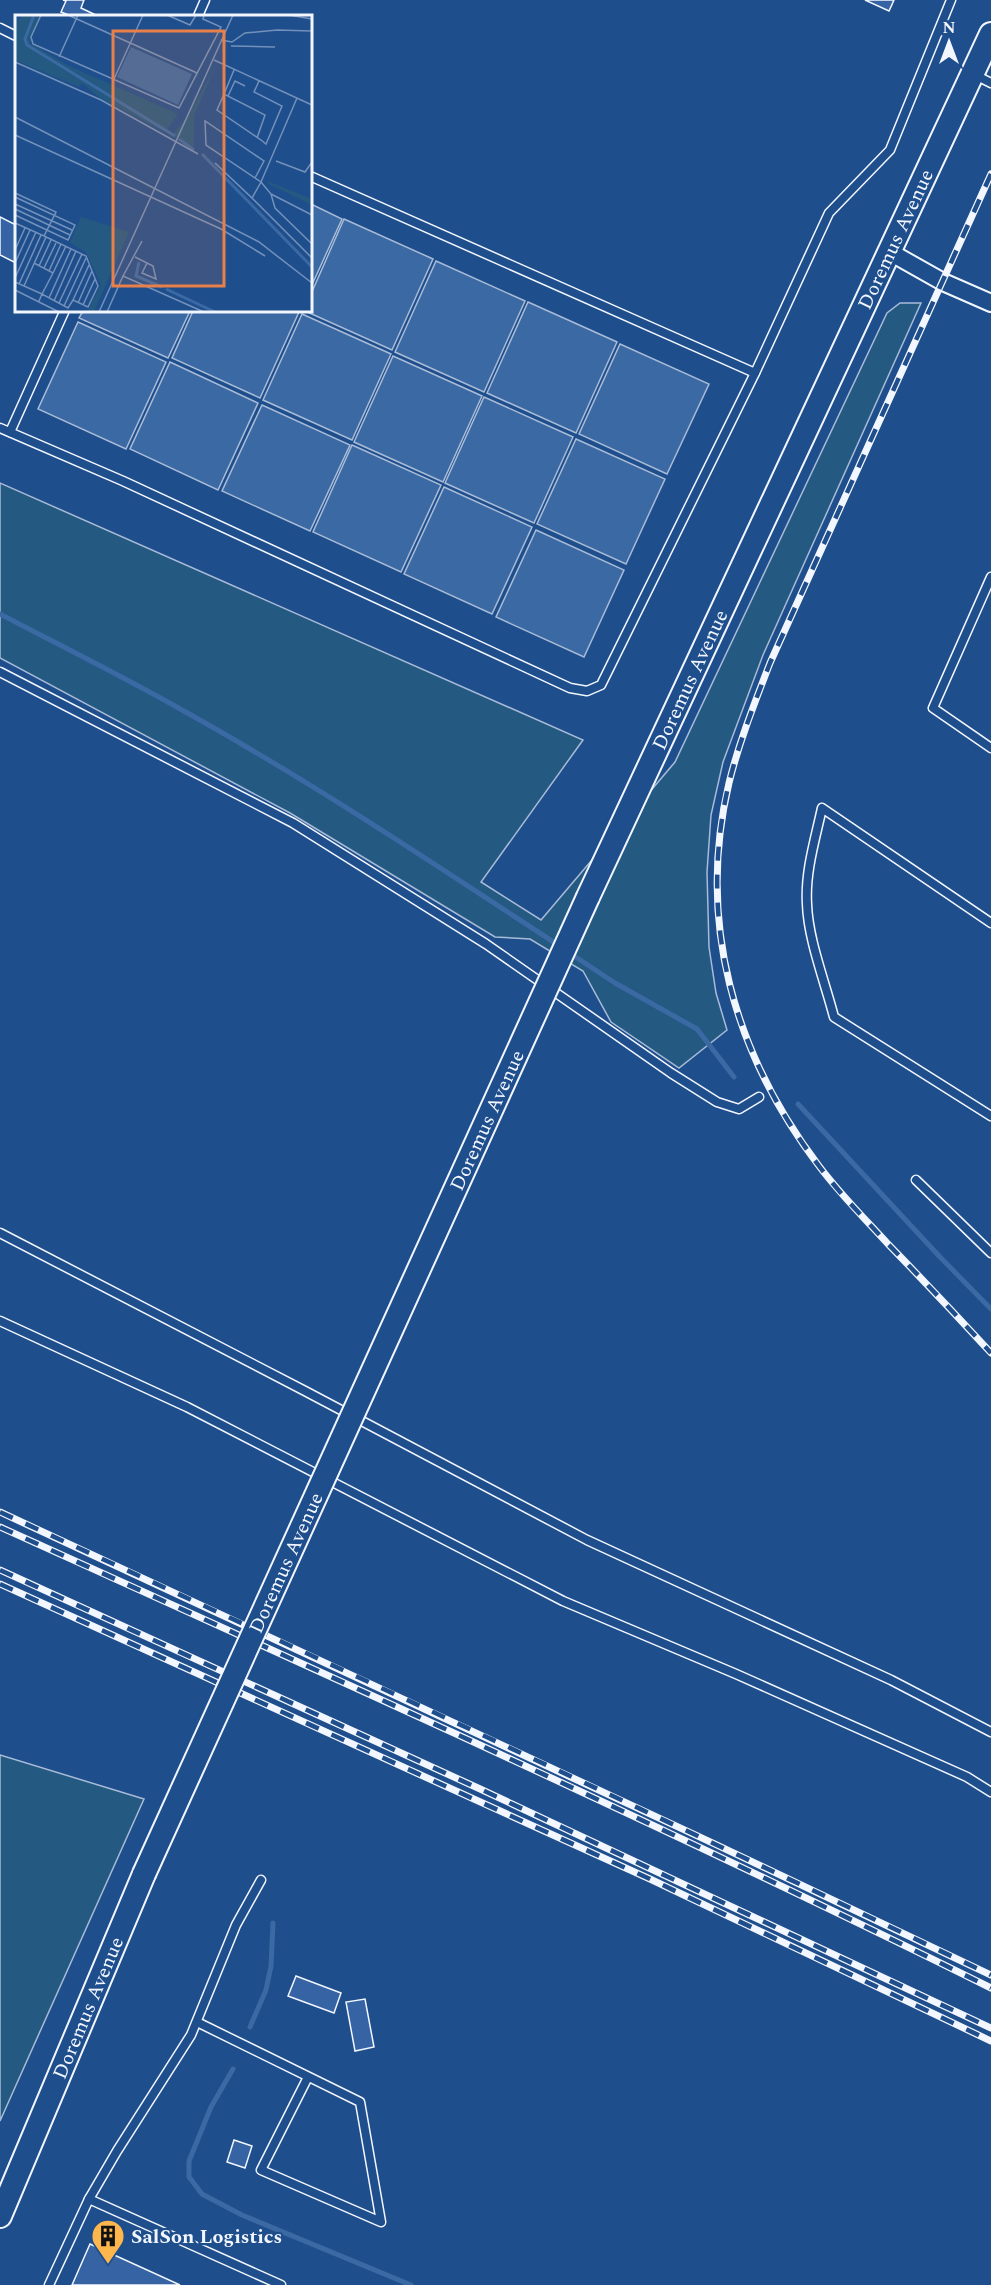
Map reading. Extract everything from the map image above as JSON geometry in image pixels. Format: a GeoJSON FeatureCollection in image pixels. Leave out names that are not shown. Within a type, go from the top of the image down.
{"type":"FeatureCollection","features":[{"type":"Feature","properties":{"kind":"main road","name":"Doremus Avenue"},"geometry":{"type":"LineString","coordinates":[[0,2216],[144,1874],[588,897],[888,251],[982,78],[991,34]]}},
{"type":"Feature","properties":{"kind":"street"},"geometry":{"type":"LineString","coordinates":[[888,251],[943,282],[991,303]]}},
{"type":"Feature","properties":{"kind":"lane"},"geometry":{"type":"LineString","coordinates":[[198,15],[205,0]]}},
{"type":"Feature","properties":{"kind":"lane"},"geometry":{"type":"LineString","coordinates":[[0,428],[123,481],[570,688],[587,691],[601,685],[755,373],[828,213],[890,150],[951,0]]}},
{"type":"Feature","properties":{"kind":"lane"},"geometry":{"type":"LineString","coordinates":[[0,28],[15,36]]}},
{"type":"Feature","properties":{"kind":"lane"},"geometry":{"type":"LineString","coordinates":[[312,177],[755,373]]}},
{"type":"Feature","properties":{"kind":"lane"},"geometry":{"type":"LineString","coordinates":[[10,432],[64,312]]}},
{"type":"Feature","properties":{"kind":"lane"},"geometry":{"type":"LineString","coordinates":[[991,577],[933,708],[991,748]]}},
{"type":"Feature","properties":{"kind":"lane"},"geometry":{"type":"LineString","coordinates":[[0,672],[293,823],[486,944],[671,1073],[717,1101],[740,1109],[759,1097]]}},
{"type":"Feature","properties":{"kind":"lane"},"geometry":{"type":"LineString","coordinates":[[991,923],[822,808],[808,873],[806,903],[808,920],[834,1017],[991,1116]]}},
{"type":"Feature","properties":{"kind":"lane"},"geometry":{"type":"LineString","coordinates":[[915,1180],[991,1253]]}},
{"type":"Feature","properties":{"kind":"lane"},"geometry":{"type":"LineString","coordinates":[[0,1233],[587,1540],[891,1680],[991,1732]]}},
{"type":"Feature","properties":{"kind":"lane"},"geometry":{"type":"LineString","coordinates":[[0,1321],[187,1407],[563,1601],[746,1678],[967,1778],[991,1792]]}},
{"type":"Feature","properties":{"kind":"lane"},"geometry":{"type":"LineString","coordinates":[[49,2285],[89,2199],[117,2151],[171,2069],[197,2022],[236,1925],[261,1880]]}},
{"type":"Feature","properties":{"kind":"lane"},"geometry":{"type":"LineString","coordinates":[[197,2022],[360,2102],[381,2222],[261,2170],[308,2077]]}},
{"type":"Feature","properties":{"kind":"lane"},"geometry":{"type":"LineString","coordinates":[[89,2199],[281,2285]]}},
{"type":"Feature","properties":{"kind":"shaded area"},"geometry":{"type":"Polygon","coordinates":[[[312,204],[342,219],[312,285],[312,204]]]}},
{"type":"Feature","properties":{"kind":"shaded area"},"geometry":{"type":"Polygon","coordinates":[[[344,219],[433,259],[392,350],[307,312],[312,312],[312,292],[344,219]]]}},
{"type":"Feature","properties":{"kind":"shaded area"},"geometry":{"type":"Polygon","coordinates":[[[436,261],[525,301],[484,392],[395,352],[436,261]]]}},
{"type":"Feature","properties":{"kind":"shaded area"},"geometry":{"type":"Polygon","coordinates":[[[528,302],[617,342],[576,433],[487,393],[528,302]]]}},
{"type":"Feature","properties":{"kind":"shaded area"},"geometry":{"type":"Polygon","coordinates":[[[900,303],[921,303],[763,655],[723,762],[711,815],[707,872],[709,947],[716,993],[727,1030],[679,1068],[611,1022],[583,971],[530,939],[495,937],[290,813],[0,658],[0,483],[583,740],[481,882],[541,920],[675,762],[887,313],[900,303]]]}},
{"type":"Feature","properties":{"kind":"shaded area"},"geometry":{"type":"Polygon","coordinates":[[[82,312],[190,312],[168,358],[79,318],[82,312]]]}},
{"type":"Feature","properties":{"kind":"shaded area"},"geometry":{"type":"Polygon","coordinates":[[[193,312],[299,312],[260,398],[172,358],[193,312]]]}},
{"type":"Feature","properties":{"kind":"shaded area"},"geometry":{"type":"Polygon","coordinates":[[[302,314],[391,354],[352,440],[263,400],[302,314]]]}},
{"type":"Feature","properties":{"kind":"shaded area"},"geometry":{"type":"Polygon","coordinates":[[[78,322],[166,362],[126,449],[38,409],[78,322]]]}},
{"type":"Feature","properties":{"kind":"shaded area"},"geometry":{"type":"Polygon","coordinates":[[[620,344],[709,384],[667,474],[579,434],[620,344]]]}},
{"type":"Feature","properties":{"kind":"shaded area"},"geometry":{"type":"Polygon","coordinates":[[[393,356],[482,396],[443,482],[354,442],[393,356]]]}},
{"type":"Feature","properties":{"kind":"shaded area"},"geometry":{"type":"Polygon","coordinates":[[[170,362],[258,403],[218,490],[130,449],[170,362]]]}},
{"type":"Feature","properties":{"kind":"shaded area"},"geometry":{"type":"Polygon","coordinates":[[[484,397],[573,437],[534,523],[445,483],[484,397]]]}},
{"type":"Feature","properties":{"kind":"shaded area"},"geometry":{"type":"Polygon","coordinates":[[[262,405],[350,445],[310,531],[222,491],[262,405]]]}},
{"type":"Feature","properties":{"kind":"shaded area"},"geometry":{"type":"Polygon","coordinates":[[[576,439],[665,479],[626,564],[537,524],[576,439]]]}},
{"type":"Feature","properties":{"kind":"shaded area"},"geometry":{"type":"Polygon","coordinates":[[[352,445],[441,485],[401,572],[313,532],[352,445]]]}},
{"type":"Feature","properties":{"kind":"shaded area"},"geometry":{"type":"Polygon","coordinates":[[[444,487],[532,527],[492,614],[404,574],[444,487]]]}},
{"type":"Feature","properties":{"kind":"shaded area"},"geometry":{"type":"Polygon","coordinates":[[[536,530],[624,570],[584,657],[496,617],[536,530]]]}},
{"type":"Feature","properties":{"kind":"shaded area"},"geometry":{"type":"Polygon","coordinates":[[[0,1755],[144,1799],[0,2121],[0,1755]]]}},
{"type":"Feature","properties":{"kind":"building"},"geometry":{"type":"Polygon","coordinates":[[[63,0],[84,0],[81,8],[96,15],[68,15],[61,12],[66,1],[63,0]]]}},
{"type":"Feature","properties":{"kind":"building"},"geometry":{"type":"Polygon","coordinates":[[[865,0],[894,0],[889,11],[865,0]]]}},
{"type":"Feature","properties":{"kind":"building"},"geometry":{"type":"Polygon","coordinates":[[[0,217],[15,224],[15,262],[0,255],[0,217]]]}},
{"type":"Feature","properties":{"kind":"building"},"geometry":{"type":"Polygon","coordinates":[[[296,1976],[341,1993],[334,2013],[288,1996],[296,1976]]]}},
{"type":"Feature","properties":{"kind":"building"},"geometry":{"type":"Polygon","coordinates":[[[365,1999],[374,2047],[355,2051],[346,2002],[365,1999]]]}},
{"type":"Feature","properties":{"kind":"building"},"geometry":{"type":"Polygon","coordinates":[[[234,2140],[252,2146],[245,2168],[227,2162],[234,2140]]]}},
{"type":"Feature","properties":{"kind":"building","name":"SalSon Logistics"},"geometry":{"type":"Polygon","coordinates":[[[90,2244],[180,2285],[72,2285],[90,2244]]]}},
{"type":"Feature","properties":{"kind":"waterway"},"geometry":{"type":"LineString","coordinates":[[0,614],[230,737],[373,825],[561,947]]}},
{"type":"Feature","properties":{"kind":"waterway"},"geometry":{"type":"LineString","coordinates":[[568,952],[615,983],[697,1029],[734,1077]]}},
{"type":"Feature","properties":{"kind":"waterway"},"geometry":{"type":"LineString","coordinates":[[798,1104],[991,1309]]}},
{"type":"Feature","properties":{"kind":"waterway"},"geometry":{"type":"LineString","coordinates":[[250,2027],[266,1990],[271,1966],[273,1923]]}},
{"type":"Feature","properties":{"kind":"waterway"},"geometry":{"type":"LineString","coordinates":[[233,2069],[211,2107],[189,2161],[189,2177],[202,2194],[242,2215],[411,2285]]}},
{"type":"Feature","properties":{"kind":"railway"},"geometry":{"type":"LineString","coordinates":[[991,174],[764,678],[742,737],[729,783],[720,835],[717,886],[721,936],[730,985],[744,1032],[764,1078],[789,1123],[819,1166],[844,1196],[991,1353]]}},
{"type":"Feature","properties":{"kind":"railway"},"geometry":{"type":"LineString","coordinates":[[0,1512],[249,1626],[991,1975]]}},
{"type":"Feature","properties":{"kind":"railway"},"geometry":{"type":"LineString","coordinates":[[0,1527],[621,1810],[991,1988]]}},
{"type":"Feature","properties":{"kind":"railway"},"geometry":{"type":"LineString","coordinates":[[0,1570],[478,1788],[991,2028]]}},
{"type":"Feature","properties":{"kind":"railway"},"geometry":{"type":"LineString","coordinates":[[0,1584],[650,1879],[991,2041]]}},
{"type":"Feature","properties":{"kind":"place","name":"SalSon Logistics"},"geometry":{"type":"Point","coordinates":[108,2265]}}]}
